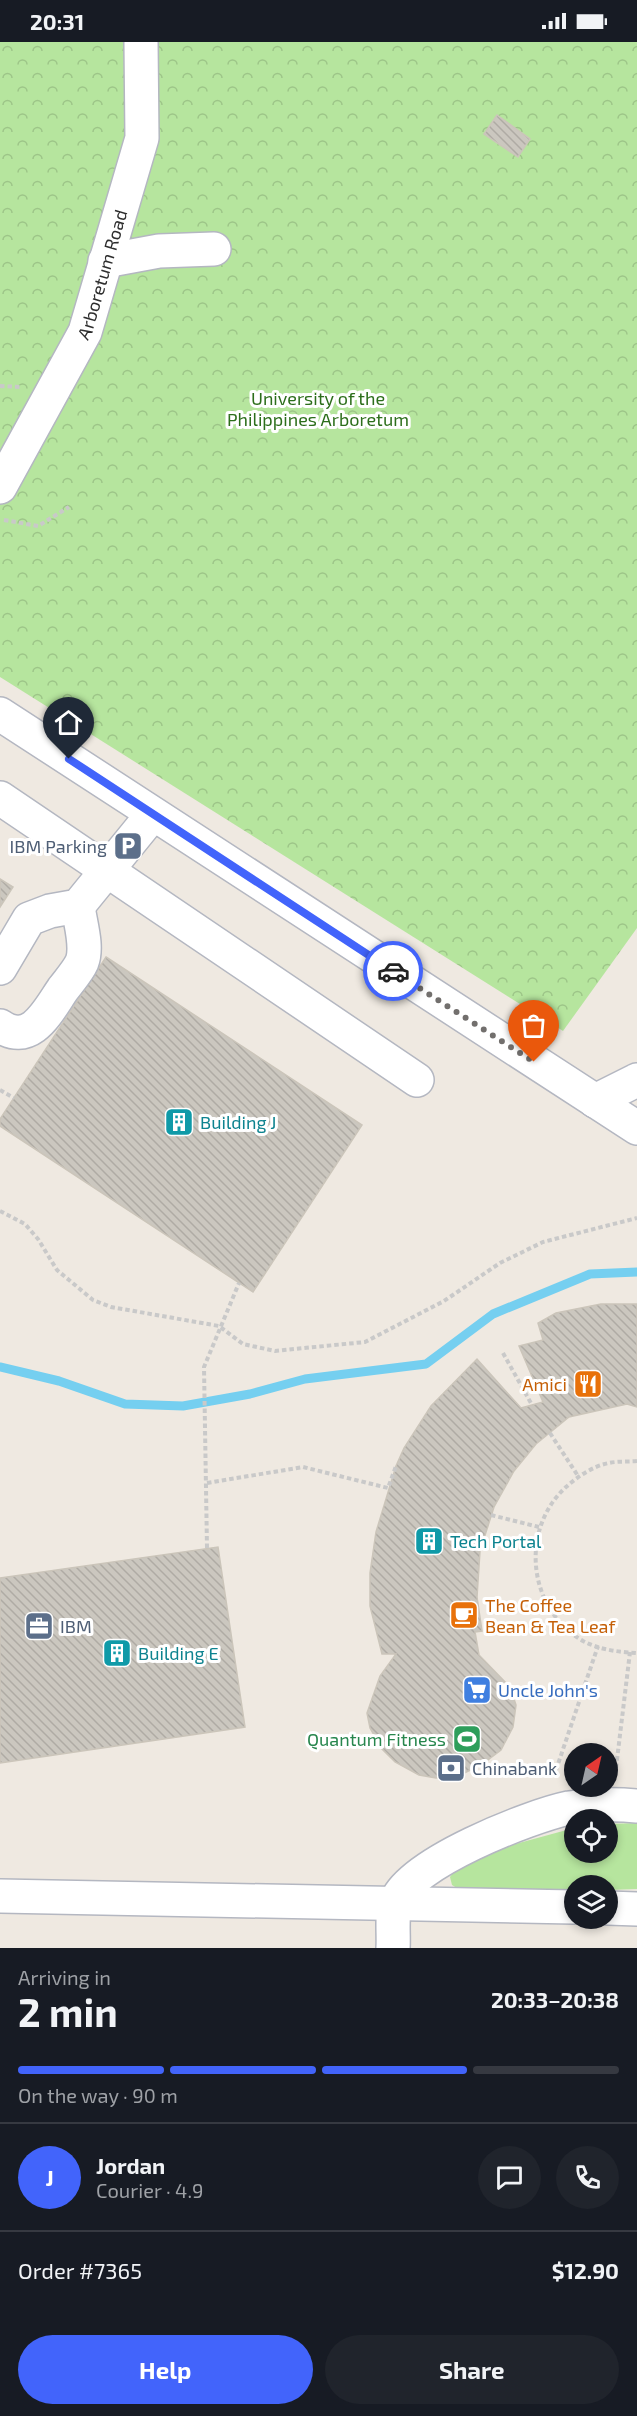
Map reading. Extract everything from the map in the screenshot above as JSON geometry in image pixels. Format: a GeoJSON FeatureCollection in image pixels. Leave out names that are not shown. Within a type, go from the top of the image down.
{"type":"FeatureCollection","features":[{"type":"Feature","properties":{"kind":"street","name":"Arboretum Road"},"geometry":{"type":"LineString","coordinates":[[0,487],[85,332],[142,138],[141,42]]}},
{"type":"Feature","properties":{"kind":"street"},"geometry":{"type":"LineString","coordinates":[[105,261],[159,250],[214,249]]}},
{"type":"Feature","properties":{"kind":"street"},"geometry":{"type":"LineString","coordinates":[[0,714],[152,815],[637,1128]]}},
{"type":"Feature","properties":{"kind":"street"},"geometry":{"type":"LineString","coordinates":[[0,798],[417,1080]]}},
{"type":"Feature","properties":{"kind":"street"},"geometry":{"type":"LineString","coordinates":[[0,968],[29,919],[50,911],[78,906],[152,815]]}},
{"type":"Feature","properties":{"kind":"street"},"geometry":{"type":"LineString","coordinates":[[0,1026],[7,1031],[25,1033],[39,1025],[82,962],[84,944],[78,906]]}},
{"type":"Feature","properties":{"kind":"street"},"geometry":{"type":"LineString","coordinates":[[595,1101],[637,1080]]}},
{"type":"Feature","properties":{"kind":"street"},"geometry":{"type":"LineString","coordinates":[[393,1948],[396,1903],[406,1886],[452,1854],[502,1830],[569,1808],[637,1806]]}},
{"type":"Feature","properties":{"kind":"street"},"geometry":{"type":"LineString","coordinates":[[0,1896],[564,1907]]}},
{"type":"Feature","properties":{"kind":"street"},"geometry":{"type":"LineString","coordinates":[[618,1908],[637,1909]]}},
{"type":"Feature","properties":{"kind":"path"},"geometry":{"type":"LineString","coordinates":[[0,519],[38,526],[69,507]]}},
{"type":"Feature","properties":{"kind":"path"},"geometry":{"type":"LineString","coordinates":[[0,1090],[14,1098]]}},
{"type":"Feature","properties":{"kind":"path"},"geometry":{"type":"LineString","coordinates":[[0,1211],[25,1224],[38,1239],[57,1270],[93,1300],[111,1307],[219,1326],[243,1344],[275,1351],[365,1342],[444,1301],[500,1263],[543,1242],[637,1218]]}},
{"type":"Feature","properties":{"kind":"path"},"geometry":{"type":"LineString","coordinates":[[207,1548],[204,1367],[219,1326],[239,1283]]}},
{"type":"Feature","properties":{"kind":"path"},"geometry":{"type":"LineString","coordinates":[[503,1353],[532,1405]]}},
{"type":"Feature","properties":{"kind":"path"},"geometry":{"type":"LineString","coordinates":[[550,1433],[578,1476]]}},
{"type":"Feature","properties":{"kind":"path"},"geometry":{"type":"LineString","coordinates":[[637,1461],[608,1463],[578,1476],[554,1498],[539,1527],[534,1560],[541,1592],[558,1620],[584,1641],[615,1652],[637,1653]]}},
{"type":"Feature","properties":{"kind":"path"},"geometry":{"type":"LineString","coordinates":[[207,1483],[303,1467],[388,1488],[396,1466]]}},
{"type":"Feature","properties":{"kind":"path"},"geometry":{"type":"LineString","coordinates":[[491,1515],[539,1527]]}},
{"type":"Feature","properties":{"kind":"path"},"geometry":{"type":"LineString","coordinates":[[556,1770],[598,1646]]}},
{"type":"Feature","properties":{"kind":"path"},"geometry":{"type":"LineString","coordinates":[[618,1751],[630,1652]]}},
{"type":"Feature","properties":{"kind":"green space","name":"University of the Philippines Arboretum"},"geometry":{"type":"Polygon","coordinates":[[[0,42],[637,42],[637,928],[563,1031],[0,677],[0,42]]]}},
{"type":"Feature","properties":{"kind":"green space"},"geometry":{"type":"Polygon","coordinates":[[[637,1823],[637,1889],[618,1890],[618,1875],[564,1875],[564,1890],[460,1890],[452,1885],[450,1877],[455,1870],[501,1848],[564,1831],[564,1863],[618,1863],[618,1824],[637,1823]]]}},
{"type":"Feature","properties":{"kind":"building"},"geometry":{"type":"Polygon","coordinates":[[[497,115],[530,139],[518,157],[484,134],[497,115]]]}},
{"type":"Feature","properties":{"kind":"building"},"geometry":{"type":"Polygon","coordinates":[[[0,879],[13,887],[0,907],[0,879]]]}},
{"type":"Feature","properties":{"kind":"building","name":"Building J"},"geometry":{"type":"Polygon","coordinates":[[[106,957],[362,1125],[253,1292],[0,1126],[0,1119],[106,957]]]}},
{"type":"Feature","properties":{"kind":"building","name":"Tech Portal"},"geometry":{"type":"Polygon","coordinates":[[[601,1304],[637,1304],[637,1407],[627,1404],[569,1417],[536,1444],[514,1471],[494,1507],[480,1551],[477,1597],[482,1631],[475,1632],[479,1655],[510,1687],[516,1705],[513,1727],[501,1750],[481,1765],[460,1775],[436,1778],[419,1775],[395,1762],[382,1749],[370,1728],[367,1713],[380,1676],[396,1654],[382,1654],[370,1606],[370,1573],[376,1532],[396,1466],[404,1448],[431,1406],[477,1359],[521,1408],[543,1402],[519,1346],[543,1340],[538,1323],[556,1313],[601,1304]]]}},
{"type":"Feature","properties":{"kind":"building","name":"Building E"},"geometry":{"type":"Polygon","coordinates":[[[218,1547],[245,1727],[0,1763],[0,1578],[218,1547]]]}},
{"type":"Feature","properties":{"kind":"waterway"},"geometry":{"type":"LineString","coordinates":[[0,1367],[59,1381],[125,1404],[183,1406],[250,1394],[305,1379],[426,1364],[493,1314],[590,1274],[637,1272]]}},
{"type":"Feature","properties":{"kind":"way so far"},"geometry":{"type":"LineString","coordinates":[[393,971],[534,1062]]}},
{"type":"Feature","properties":{"kind":"place","name":"IBM Parking"},"geometry":{"type":"Point","coordinates":[128,846]}},
{"type":"Feature","properties":{"kind":"place","name":"Building J"},"geometry":{"type":"Point","coordinates":[179,1122]}},
{"type":"Feature","properties":{"kind":"place","name":"Amici"},"geometry":{"type":"Point","coordinates":[588,1384]}},
{"type":"Feature","properties":{"kind":"place","name":"Tech Portal"},"geometry":{"type":"Point","coordinates":[429,1541]}},
{"type":"Feature","properties":{"kind":"place","name":"The Coffee Bean & Tea Leaf"},"geometry":{"type":"Point","coordinates":[464,1615]}},
{"type":"Feature","properties":{"kind":"place","name":"IBM"},"geometry":{"type":"Point","coordinates":[39,1626]}},
{"type":"Feature","properties":{"kind":"place","name":"Building E"},"geometry":{"type":"Point","coordinates":[117,1653]}},
{"type":"Feature","properties":{"kind":"place","name":"Uncle John's"},"geometry":{"type":"Point","coordinates":[477,1690]}},
{"type":"Feature","properties":{"kind":"place","name":"Quantum Fitness"},"geometry":{"type":"Point","coordinates":[467,1739]}},
{"type":"Feature","properties":{"kind":"place","name":"Chinabank"},"geometry":{"type":"Point","coordinates":[451,1768]}},
{"type":"Feature","properties":{"kind":"route"},"geometry":{"type":"LineString","coordinates":[[69,759],[393,971]]}}]}
